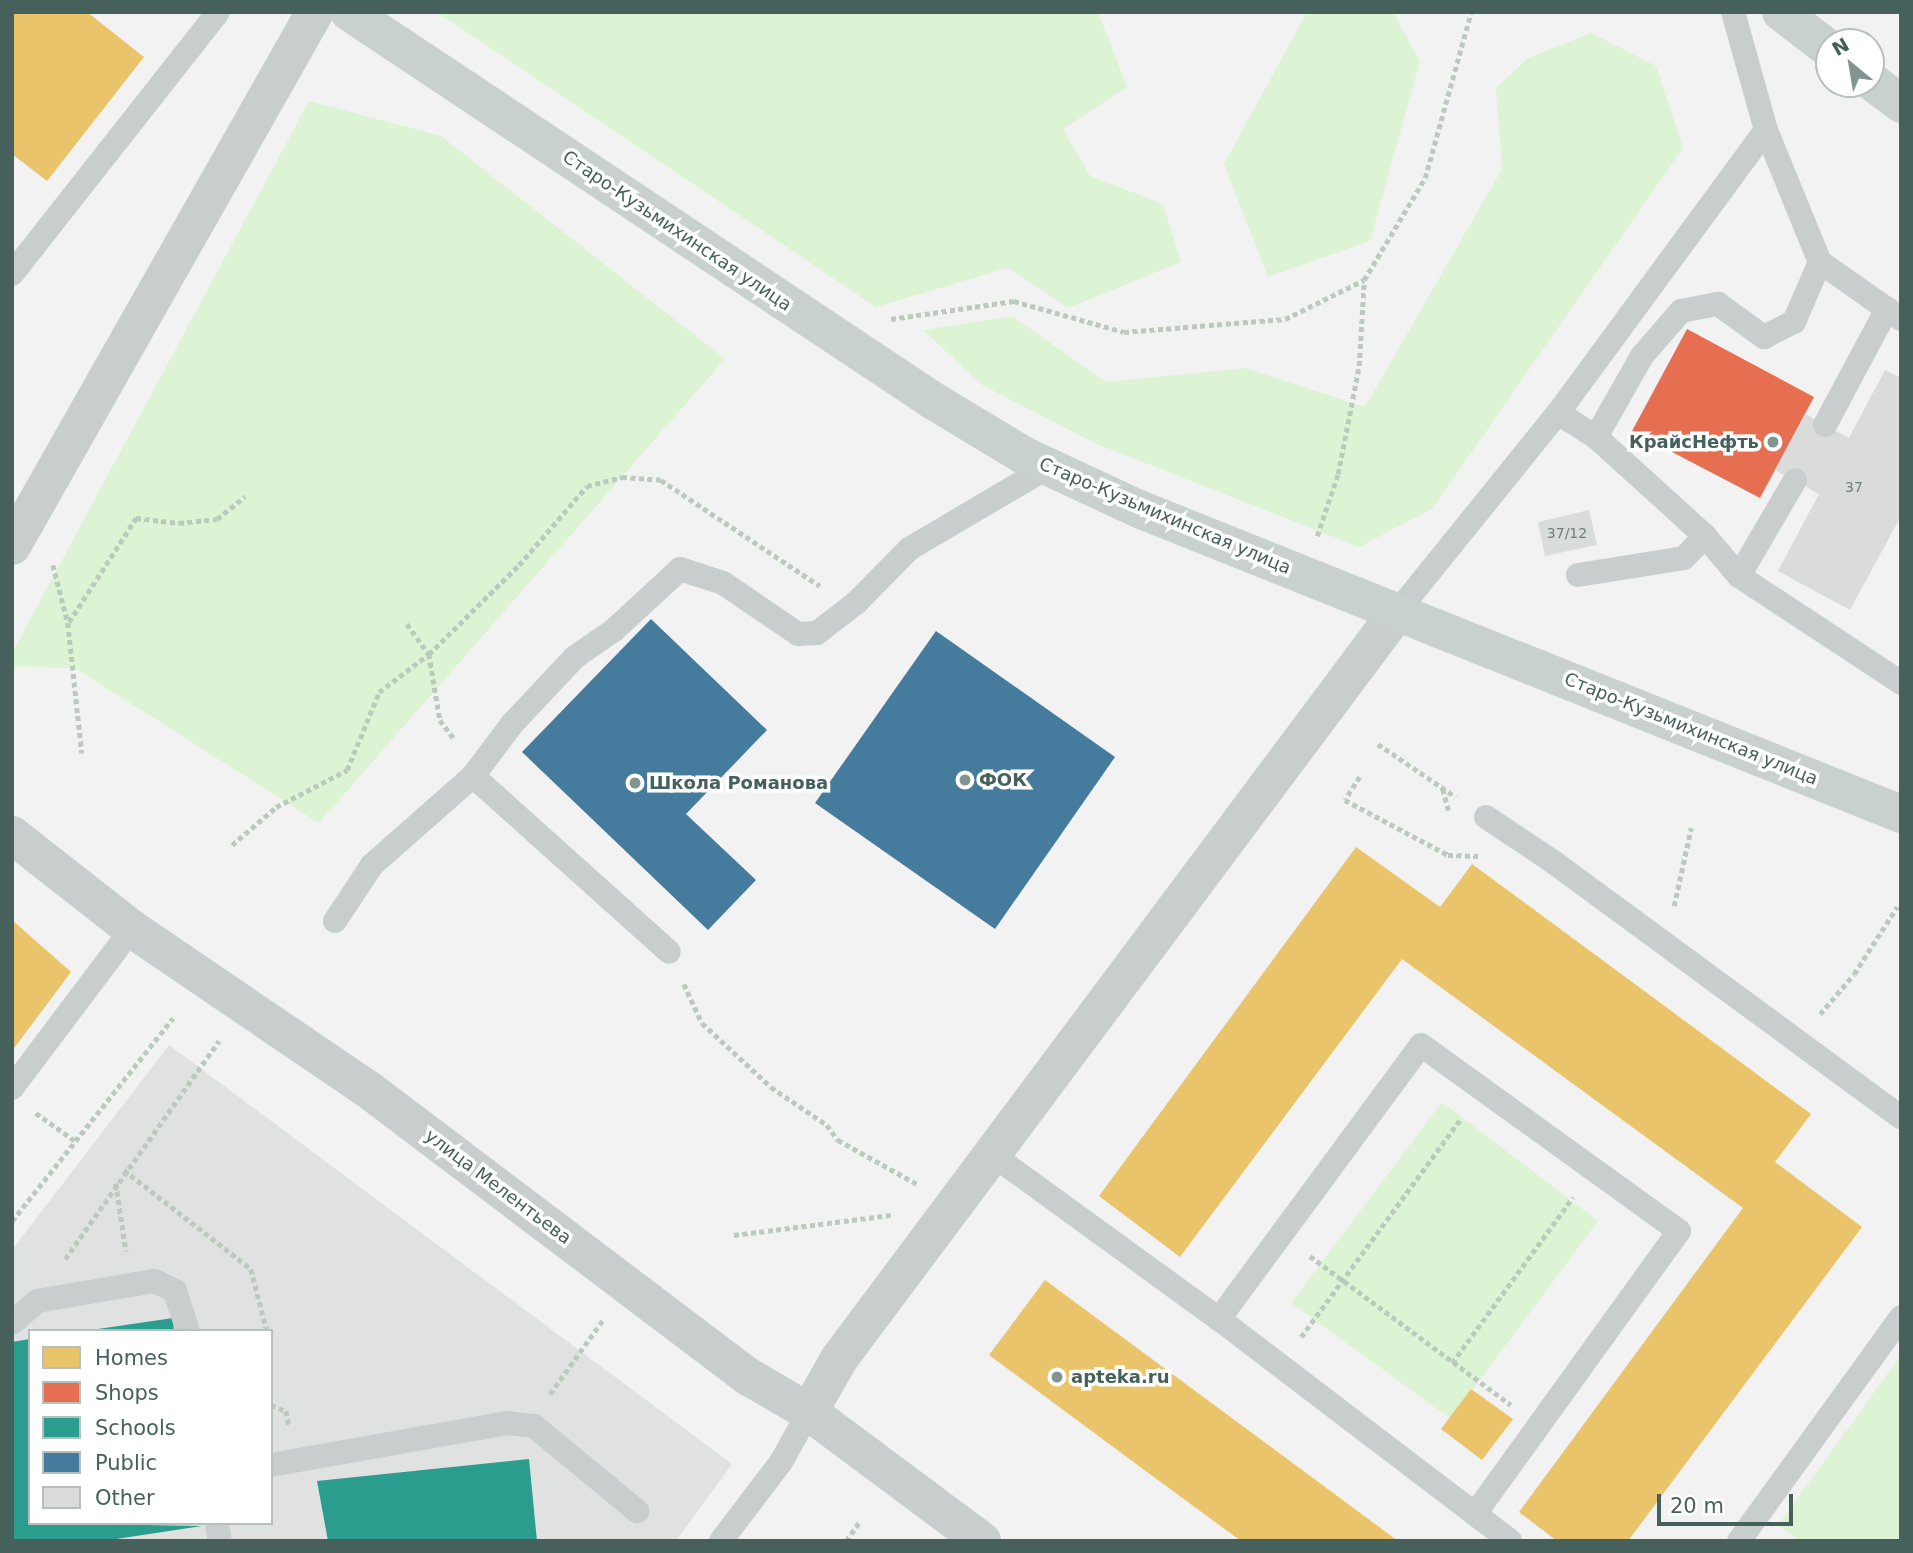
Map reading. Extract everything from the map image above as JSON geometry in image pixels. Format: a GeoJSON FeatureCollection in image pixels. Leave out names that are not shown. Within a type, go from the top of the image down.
{"type":"FeatureCollection","features":[{"type":"Feature","properties":{"kind":"street"},"geometry":{"type":"LineString","coordinates":[[12,546],[315,12]]}},
{"type":"Feature","properties":{"kind":"street","name":"Старо-Кузьмихинская улица"},"geometry":{"type":"LineString","coordinates":[[349,12],[932,400],[1048,467],[1139,509],[1901,814]]}},
{"type":"Feature","properties":{"kind":"street"},"geometry":{"type":"LineString","coordinates":[[1781,12],[1815,38]]}},
{"type":"Feature","properties":{"kind":"street"},"geometry":{"type":"LineString","coordinates":[[1885,92],[1901,104]]}},
{"type":"Feature","properties":{"kind":"street"},"geometry":{"type":"LineString","coordinates":[[809,1412],[839,1359],[1398,611]]}},
{"type":"Feature","properties":{"kind":"street","name":"улица Мелентьева"},"geometry":{"type":"LineString","coordinates":[[12,835],[132,929],[369,1090],[749,1377],[809,1412],[982,1541]]}},
{"type":"Feature","properties":{"kind":"lane"},"geometry":{"type":"LineString","coordinates":[[12,274],[218,12]]}},
{"type":"Feature","properties":{"kind":"lane"},"geometry":{"type":"LineString","coordinates":[[1733,12],[1766,130],[1820,262],[1894,314],[1825,425]]}},
{"type":"Feature","properties":{"kind":"lane"},"geometry":{"type":"LineString","coordinates":[[1398,611],[1558,413],[1766,130]]}},
{"type":"Feature","properties":{"kind":"lane"},"geometry":{"type":"LineString","coordinates":[[1596,437],[1642,356],[1681,311],[1718,304],[1764,337],[1794,322],[1820,262]]}},
{"type":"Feature","properties":{"kind":"lane"},"geometry":{"type":"LineString","coordinates":[[1558,413],[1596,437],[1705,536],[1739,576],[1901,683]]}},
{"type":"Feature","properties":{"kind":"lane"},"geometry":{"type":"LineString","coordinates":[[335,921],[372,865],[478,769],[575,657],[614,630],[680,569],[723,583],[798,634],[817,633],[863,595],[909,549],[1048,467]]}},
{"type":"Feature","properties":{"kind":"lane"},"geometry":{"type":"LineString","coordinates":[[1739,576],[1795,481]]}},
{"type":"Feature","properties":{"kind":"lane"},"geometry":{"type":"LineString","coordinates":[[1578,575],[1684,558],[1705,536]]}},
{"type":"Feature","properties":{"kind":"lane"},"geometry":{"type":"LineString","coordinates":[[478,769],[669,952]]}},
{"type":"Feature","properties":{"kind":"lane"},"geometry":{"type":"LineString","coordinates":[[1486,817],[1552,861],[1901,1117]]}},
{"type":"Feature","properties":{"kind":"lane"},"geometry":{"type":"LineString","coordinates":[[12,1088],[132,929]]}},
{"type":"Feature","properties":{"kind":"lane"},"geometry":{"type":"LineString","coordinates":[[1219,1319],[1421,1045],[1679,1231],[1475,1514]]}},
{"type":"Feature","properties":{"kind":"lane"},"geometry":{"type":"LineString","coordinates":[[993,1155],[1219,1319],[1510,1541]]}},
{"type":"Feature","properties":{"kind":"lane"},"geometry":{"type":"LineString","coordinates":[[12,1323],[37,1301],[154,1281],[175,1291],[187,1329]]}},
{"type":"Feature","properties":{"kind":"lane"},"geometry":{"type":"LineString","coordinates":[[1742,1539],[1901,1317]]}},
{"type":"Feature","properties":{"kind":"lane"},"geometry":{"type":"LineString","coordinates":[[721,1541],[780,1462],[809,1412]]}},
{"type":"Feature","properties":{"kind":"lane"},"geometry":{"type":"LineString","coordinates":[[273,1465],[506,1423],[527,1425],[534,1426],[637,1511]]}},
{"type":"Feature","properties":{"kind":"path"},"geometry":{"type":"LineString","coordinates":[[1314,547],[1338,474],[1356,380],[1364,280],[1425,178],[1471,12]]}},
{"type":"Feature","properties":{"kind":"path"},"geometry":{"type":"LineString","coordinates":[[876,321],[1014,301],[1124,332],[1286,319],[1364,280]]}},
{"type":"Feature","properties":{"kind":"path"},"geometry":{"type":"LineString","coordinates":[[232,845],[276,807],[347,770],[379,692],[429,654],[519,565],[587,486],[622,477],[662,481],[822,587],[863,595]]}},
{"type":"Feature","properties":{"kind":"path"},"geometry":{"type":"LineString","coordinates":[[68,623],[136,518],[179,523],[217,519],[245,496]]}},
{"type":"Feature","properties":{"kind":"path"},"geometry":{"type":"LineString","coordinates":[[31,513],[50,552],[68,623],[82,753]]}},
{"type":"Feature","properties":{"kind":"path"},"geometry":{"type":"LineString","coordinates":[[407,624],[429,654],[440,720],[478,769]]}},
{"type":"Feature","properties":{"kind":"path"},"geometry":{"type":"LineString","coordinates":[[1378,744],[1451,794]]}},
{"type":"Feature","properties":{"kind":"path"},"geometry":{"type":"LineString","coordinates":[[1360,777],[1345,800],[1448,855],[1488,857]]}},
{"type":"Feature","properties":{"kind":"path"},"geometry":{"type":"LineString","coordinates":[[1682,865],[1691,828]]}},
{"type":"Feature","properties":{"kind":"path"},"geometry":{"type":"LineString","coordinates":[[1798,1041],[1854,974],[1897,907]]}},
{"type":"Feature","properties":{"kind":"path"},"geometry":{"type":"LineString","coordinates":[[669,952],[702,1023],[771,1087],[827,1125],[838,1140],[922,1187],[915,1196]]}},
{"type":"Feature","properties":{"kind":"path"},"geometry":{"type":"LineString","coordinates":[[12,1221],[173,1018]]}},
{"type":"Feature","properties":{"kind":"path"},"geometry":{"type":"LineString","coordinates":[[37,1301],[124,1170],[221,1038]]}},
{"type":"Feature","properties":{"kind":"path"},"geometry":{"type":"LineString","coordinates":[[1280,1366],[1482,1089]]}},
{"type":"Feature","properties":{"kind":"path"},"geometry":{"type":"LineString","coordinates":[[33,1111],[74,1140]]}},
{"type":"Feature","properties":{"kind":"path"},"geometry":{"type":"LineString","coordinates":[[124,1170],[251,1269],[266,1329]]}},
{"type":"Feature","properties":{"kind":"path"},"geometry":{"type":"LineString","coordinates":[[1452,1363],[1593,1170]]}},
{"type":"Feature","properties":{"kind":"path"},"geometry":{"type":"LineString","coordinates":[[116,1183],[131,1283]]}},
{"type":"Feature","properties":{"kind":"path"},"geometry":{"type":"LineString","coordinates":[[734,1235],[902,1214],[895,1224]]}},
{"type":"Feature","properties":{"kind":"path"},"geometry":{"type":"LineString","coordinates":[[1281,1234],[1540,1426]]}},
{"type":"Feature","properties":{"kind":"path"},"geometry":{"type":"LineString","coordinates":[[572,1363],[610,1310]]}},
{"type":"Feature","properties":{"kind":"path"},"geometry":{"type":"LineString","coordinates":[[846,1541],[860,1521]]}},
{"type":"Feature","properties":{"kind":"shaded area"},"geometry":{"type":"Polygon","coordinates":[[[169,1045],[732,1464],[676,1541],[12,1541],[12,1250],[169,1045]]]}},
{"type":"Feature","properties":{"kind":"green space"},"geometry":{"type":"Polygon","coordinates":[[[437,12],[1098,12],[1127,87],[1063,129],[1090,176],[1163,204],[1181,262],[1068,308],[1008,268],[876,307],[437,12]]]}},
{"type":"Feature","properties":{"kind":"green space"},"geometry":{"type":"Polygon","coordinates":[[[1307,12],[1393,12],[1420,61],[1370,241],[1268,277],[1224,164],[1307,12]]]}},
{"type":"Feature","properties":{"kind":"green space"},"geometry":{"type":"Polygon","coordinates":[[[1591,33],[1656,66],[1683,148],[1432,509],[1359,547],[1097,444],[982,385],[923,330],[1012,316],[1106,382],[1245,368],[1365,407],[1502,169],[1496,88],[1528,58],[1591,33]]]}},
{"type":"Feature","properties":{"kind":"green space"},"geometry":{"type":"Polygon","coordinates":[[[309,101],[441,136],[725,359],[319,823],[75,668],[12,666],[12,653],[309,101]]]}},
{"type":"Feature","properties":{"kind":"green space"},"geometry":{"type":"Polygon","coordinates":[[[1442,1102],[1598,1221],[1451,1419],[1291,1303],[1442,1102]]]}},
{"type":"Feature","properties":{"kind":"green space"},"geometry":{"type":"Polygon","coordinates":[[[1901,1355],[1901,1541],[1799,1541],[1778,1525],[1901,1355]]]}},
{"type":"Feature","properties":{"kind":"building: Homes"},"geometry":{"type":"Polygon","coordinates":[[[12,12],[87,12],[144,57],[47,181],[12,154],[12,12]]]}},
{"type":"Feature","properties":{"kind":"building: Homes"},"geometry":{"type":"Polygon","coordinates":[[[1356,847],[1440,907],[1472,864],[1811,1114],[1775,1162],[1862,1227],[1628,1541],[1557,1541],[1519,1512],[1743,1208],[1402,959],[1180,1257],[1099,1196],[1356,847]]]}},
{"type":"Feature","properties":{"kind":"building: Homes"},"geometry":{"type":"Polygon","coordinates":[[[12,920],[71,972],[12,1051],[12,920]]]}},
{"type":"Feature","properties":{"kind":"building: Homes"},"geometry":{"type":"Polygon","coordinates":[[[1045,1280],[1398,1541],[1241,1541],[1147,1472],[989,1355],[1045,1280]]]}},
{"type":"Feature","properties":{"kind":"building: Homes"},"geometry":{"type":"Polygon","coordinates":[[[1471,1389],[1513,1419],[1482,1460],[1441,1429],[1471,1389]]]}},
{"type":"Feature","properties":{"kind":"building: Shops"},"geometry":{"type":"Polygon","coordinates":[[[1687,329],[1814,397],[1760,498],[1632,431],[1687,329]]]}},
{"type":"Feature","properties":{"kind":"building: Schools"},"geometry":{"type":"Polygon","coordinates":[[[173,1318],[174,1329],[98,1329],[173,1318]]]}},
{"type":"Feature","properties":{"kind":"building: Schools"},"geometry":{"type":"Polygon","coordinates":[[[28,1339],[28,1525],[202,1526],[103,1541],[12,1541],[12,1342],[28,1339]]]}},
{"type":"Feature","properties":{"kind":"building: Schools"},"geometry":{"type":"Polygon","coordinates":[[[529,1459],[537,1541],[328,1541],[317,1481],[529,1459]]]}},
{"type":"Feature","properties":{"kind":"building: Public","name":"Школа Романова"},"geometry":{"type":"Polygon","coordinates":[[[651,619],[767,730],[686,814],[756,880],[708,930],[522,752],[651,619]]]}},
{"type":"Feature","properties":{"kind":"building: Public","name":"ФОК"},"geometry":{"type":"Polygon","coordinates":[[[936,631],[1115,757],[995,929],[815,803],[936,631]]]}},
{"type":"Feature","properties":{"kind":"building: Other"},"geometry":{"type":"Polygon","coordinates":[[[1885,370],[1901,378],[1901,516],[1850,610],[1778,571],[1819,494],[1775,470],[1805,414],[1849,438],[1885,370]]]}},
{"type":"Feature","properties":{"kind":"building: Other"},"geometry":{"type":"Polygon","coordinates":[[[1589,510],[1597,545],[1545,556],[1538,522],[1589,510]]]}},
{"type":"Feature","properties":{"kind":"place","name":"КрайсНефть"},"geometry":{"type":"Point","coordinates":[1773,442]}},
{"type":"Feature","properties":{"kind":"place","name":"ФОК"},"geometry":{"type":"Point","coordinates":[965,780]}},
{"type":"Feature","properties":{"kind":"place","name":"Школа Романова"},"geometry":{"type":"Point","coordinates":[635,783]}},
{"type":"Feature","properties":{"kind":"place","name":"apteka.ru"},"geometry":{"type":"Point","coordinates":[1057,1377]}}]}
